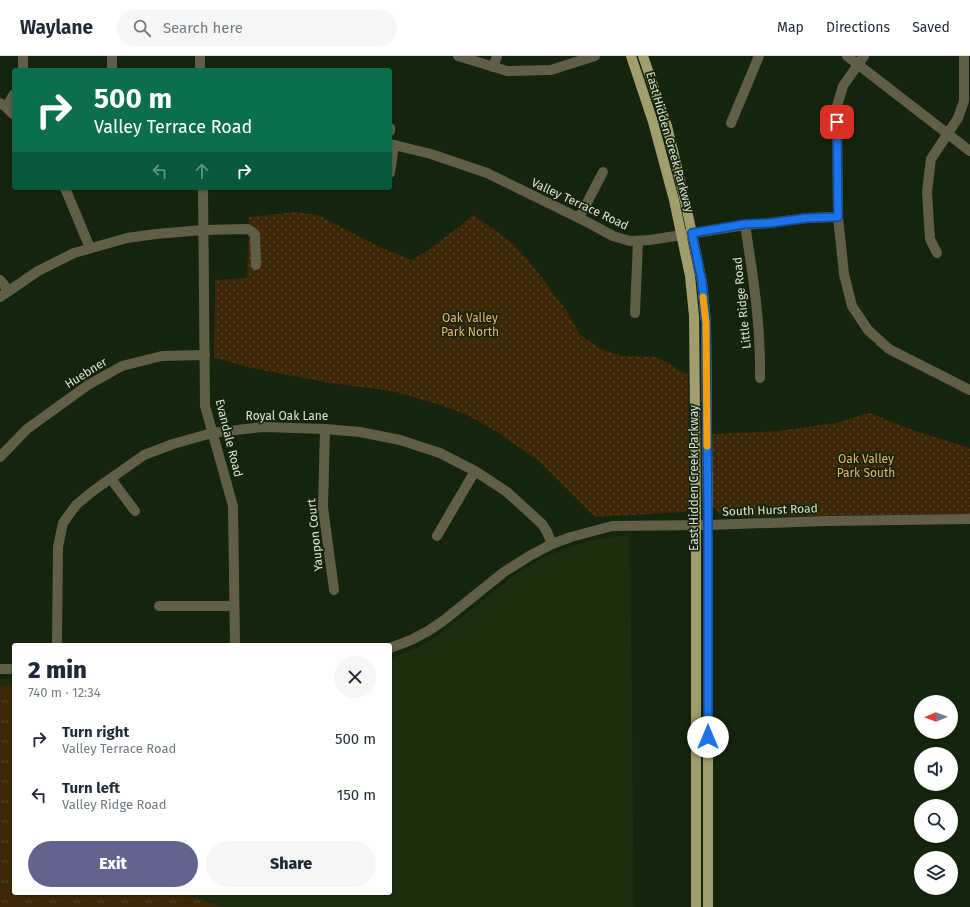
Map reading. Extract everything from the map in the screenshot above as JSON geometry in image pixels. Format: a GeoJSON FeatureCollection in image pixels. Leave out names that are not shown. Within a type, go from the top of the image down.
{"type":"FeatureCollection","features":[{"type":"Feature","properties":{"kind":"main road","name":"East Hidden Creek Parkway"},"geometry":{"type":"LineString","coordinates":[[631,56],[653,122],[674,200],[690,276],[694,316],[696,525],[696,907]]}},
{"type":"Feature","properties":{"kind":"main road","name":"East Hidden Creek Parkway"},"geometry":{"type":"LineString","coordinates":[[643,56],[667,126],[702,282],[706,323],[708,525],[708,907]]}},
{"type":"Feature","properties":{"kind":"street"},"geometry":{"type":"LineString","coordinates":[[23,56],[23,68]]}},
{"type":"Feature","properties":{"kind":"street"},"geometry":{"type":"LineString","coordinates":[[112,56],[112,68]]}},
{"type":"Feature","properties":{"kind":"street"},"geometry":{"type":"LineString","coordinates":[[200,56],[200,68]]}},
{"type":"Feature","properties":{"kind":"street"},"geometry":{"type":"LineString","coordinates":[[458,56],[507,71],[551,70],[595,56]]}},
{"type":"Feature","properties":{"kind":"street"},"geometry":{"type":"LineString","coordinates":[[493,67],[497,56]]}},
{"type":"Feature","properties":{"kind":"street"},"geometry":{"type":"LineString","coordinates":[[731,123],[758,56]]}},
{"type":"Feature","properties":{"kind":"street"},"geometry":{"type":"LineString","coordinates":[[847,56],[862,60],[947,134],[970,152]]}},
{"type":"Feature","properties":{"kind":"street"},"geometry":{"type":"LineString","coordinates":[[937,253],[930,239],[927,192],[931,159],[958,118],[964,101],[964,56]]}},
{"type":"Feature","properties":{"kind":"street"},"geometry":{"type":"LineString","coordinates":[[862,60],[843,86],[837,106],[838,217],[845,280],[852,306],[868,330],[888,349],[970,390]]}},
{"type":"Feature","properties":{"kind":"street"},"geometry":{"type":"LineString","coordinates":[[12,96],[3,105],[12,113]]}},
{"type":"Feature","properties":{"kind":"street","name":"Valley Terrace Road"},"geometry":{"type":"LineString","coordinates":[[392,144],[431,154],[486,173],[613,236],[630,241],[650,240],[745,224],[770,223],[807,218],[838,217]]}},
{"type":"Feature","properties":{"kind":"street"},"geometry":{"type":"LineString","coordinates":[[579,218],[603,172]]}},
{"type":"Feature","properties":{"kind":"street"},"geometry":{"type":"LineString","coordinates":[[65,190],[90,248]]}},
{"type":"Feature","properties":{"kind":"street","name":"Evandale Road"},"geometry":{"type":"LineString","coordinates":[[203,190],[205,406],[233,506],[235,643]]}},
{"type":"Feature","properties":{"kind":"street","name":"Little Ridge Road"},"geometry":{"type":"LineString","coordinates":[[745,224],[755,289],[761,349],[760,378]]}},
{"type":"Feature","properties":{"kind":"street"},"geometry":{"type":"LineString","coordinates":[[0,297],[38,271],[74,253],[127,238],[156,234],[203,230],[248,230],[255,234],[256,265]]}},
{"type":"Feature","properties":{"kind":"street"},"geometry":{"type":"LineString","coordinates":[[634,313],[638,241]]}},
{"type":"Feature","properties":{"kind":"street"},"geometry":{"type":"LineString","coordinates":[[0,280],[9,291]]}},
{"type":"Feature","properties":{"kind":"street","name":"Huebner"},"geometry":{"type":"LineString","coordinates":[[0,457],[27,429],[88,385],[122,366],[162,356],[205,356]]}},
{"type":"Feature","properties":{"kind":"street","name":"Royal Oak Lane"},"geometry":{"type":"LineString","coordinates":[[57,643],[58,547],[63,523],[76,505],[144,455],[173,444],[212,433],[263,427],[360,432],[400,440],[440,453],[475,471],[507,492],[542,524],[552,544]]}},
{"type":"Feature","properties":{"kind":"street","name":"Yaupon Court"},"geometry":{"type":"LineString","coordinates":[[325,429],[323,507],[334,590]]}},
{"type":"Feature","properties":{"kind":"street"},"geometry":{"type":"LineString","coordinates":[[437,536],[475,471]]}},
{"type":"Feature","properties":{"kind":"street"},"geometry":{"type":"LineString","coordinates":[[111,479],[134,511]]}},
{"type":"Feature","properties":{"kind":"street","name":"South Hurst Road"},"geometry":{"type":"LineString","coordinates":[[392,647],[411,640],[428,631],[443,621],[504,572],[531,555],[552,544],[579,534],[612,526],[970,519]]}},
{"type":"Feature","properties":{"kind":"street"},"geometry":{"type":"LineString","coordinates":[[159,606],[234,606]]}},
{"type":"Feature","properties":{"kind":"street"},"geometry":{"type":"LineString","coordinates":[[0,669],[12,669]]}},
{"type":"Feature","properties":{"kind":"shaded area"},"geometry":{"type":"Polygon","coordinates":[[[630,534],[634,907],[0,907],[0,679],[12,678],[12,895],[392,895],[392,658],[432,640],[520,571],[544,557],[586,541],[630,534]]]}},
{"type":"Feature","properties":{"kind":"green space","name":"Oak Valley Park North"},"geometry":{"type":"Polygon","coordinates":[[[294,212],[318,215],[382,248],[412,260],[437,244],[473,215],[511,242],[530,262],[566,310],[580,335],[601,349],[623,356],[657,357],[688,375],[690,506],[685,512],[595,517],[540,462],[497,432],[471,417],[444,406],[392,391],[330,383],[252,368],[214,358],[215,280],[247,278],[249,217],[294,212]]]}},
{"type":"Feature","properties":{"kind":"green space","name":"Oak Valley Park South"},"geometry":{"type":"Polygon","coordinates":[[[869,413],[915,431],[970,448],[970,514],[723,517],[713,507],[713,434],[779,431],[835,423],[869,413]]]}},
{"type":"Feature","properties":{"kind":"green space"},"geometry":{"type":"Polygon","coordinates":[[[12,685],[12,895],[185,895],[225,907],[0,907],[0,686],[12,685]]]}},
{"type":"Feature","properties":{"kind":"slow traffic"},"geometry":{"type":"LineString","coordinates":[[703,297],[706,323],[707,446]]}},
{"type":"Feature","properties":{"kind":"route"},"geometry":{"type":"LineString","coordinates":[[708,737],[706,323],[702,282],[692,233],[745,224],[770,223],[807,218],[838,217],[837,122]]}}]}
